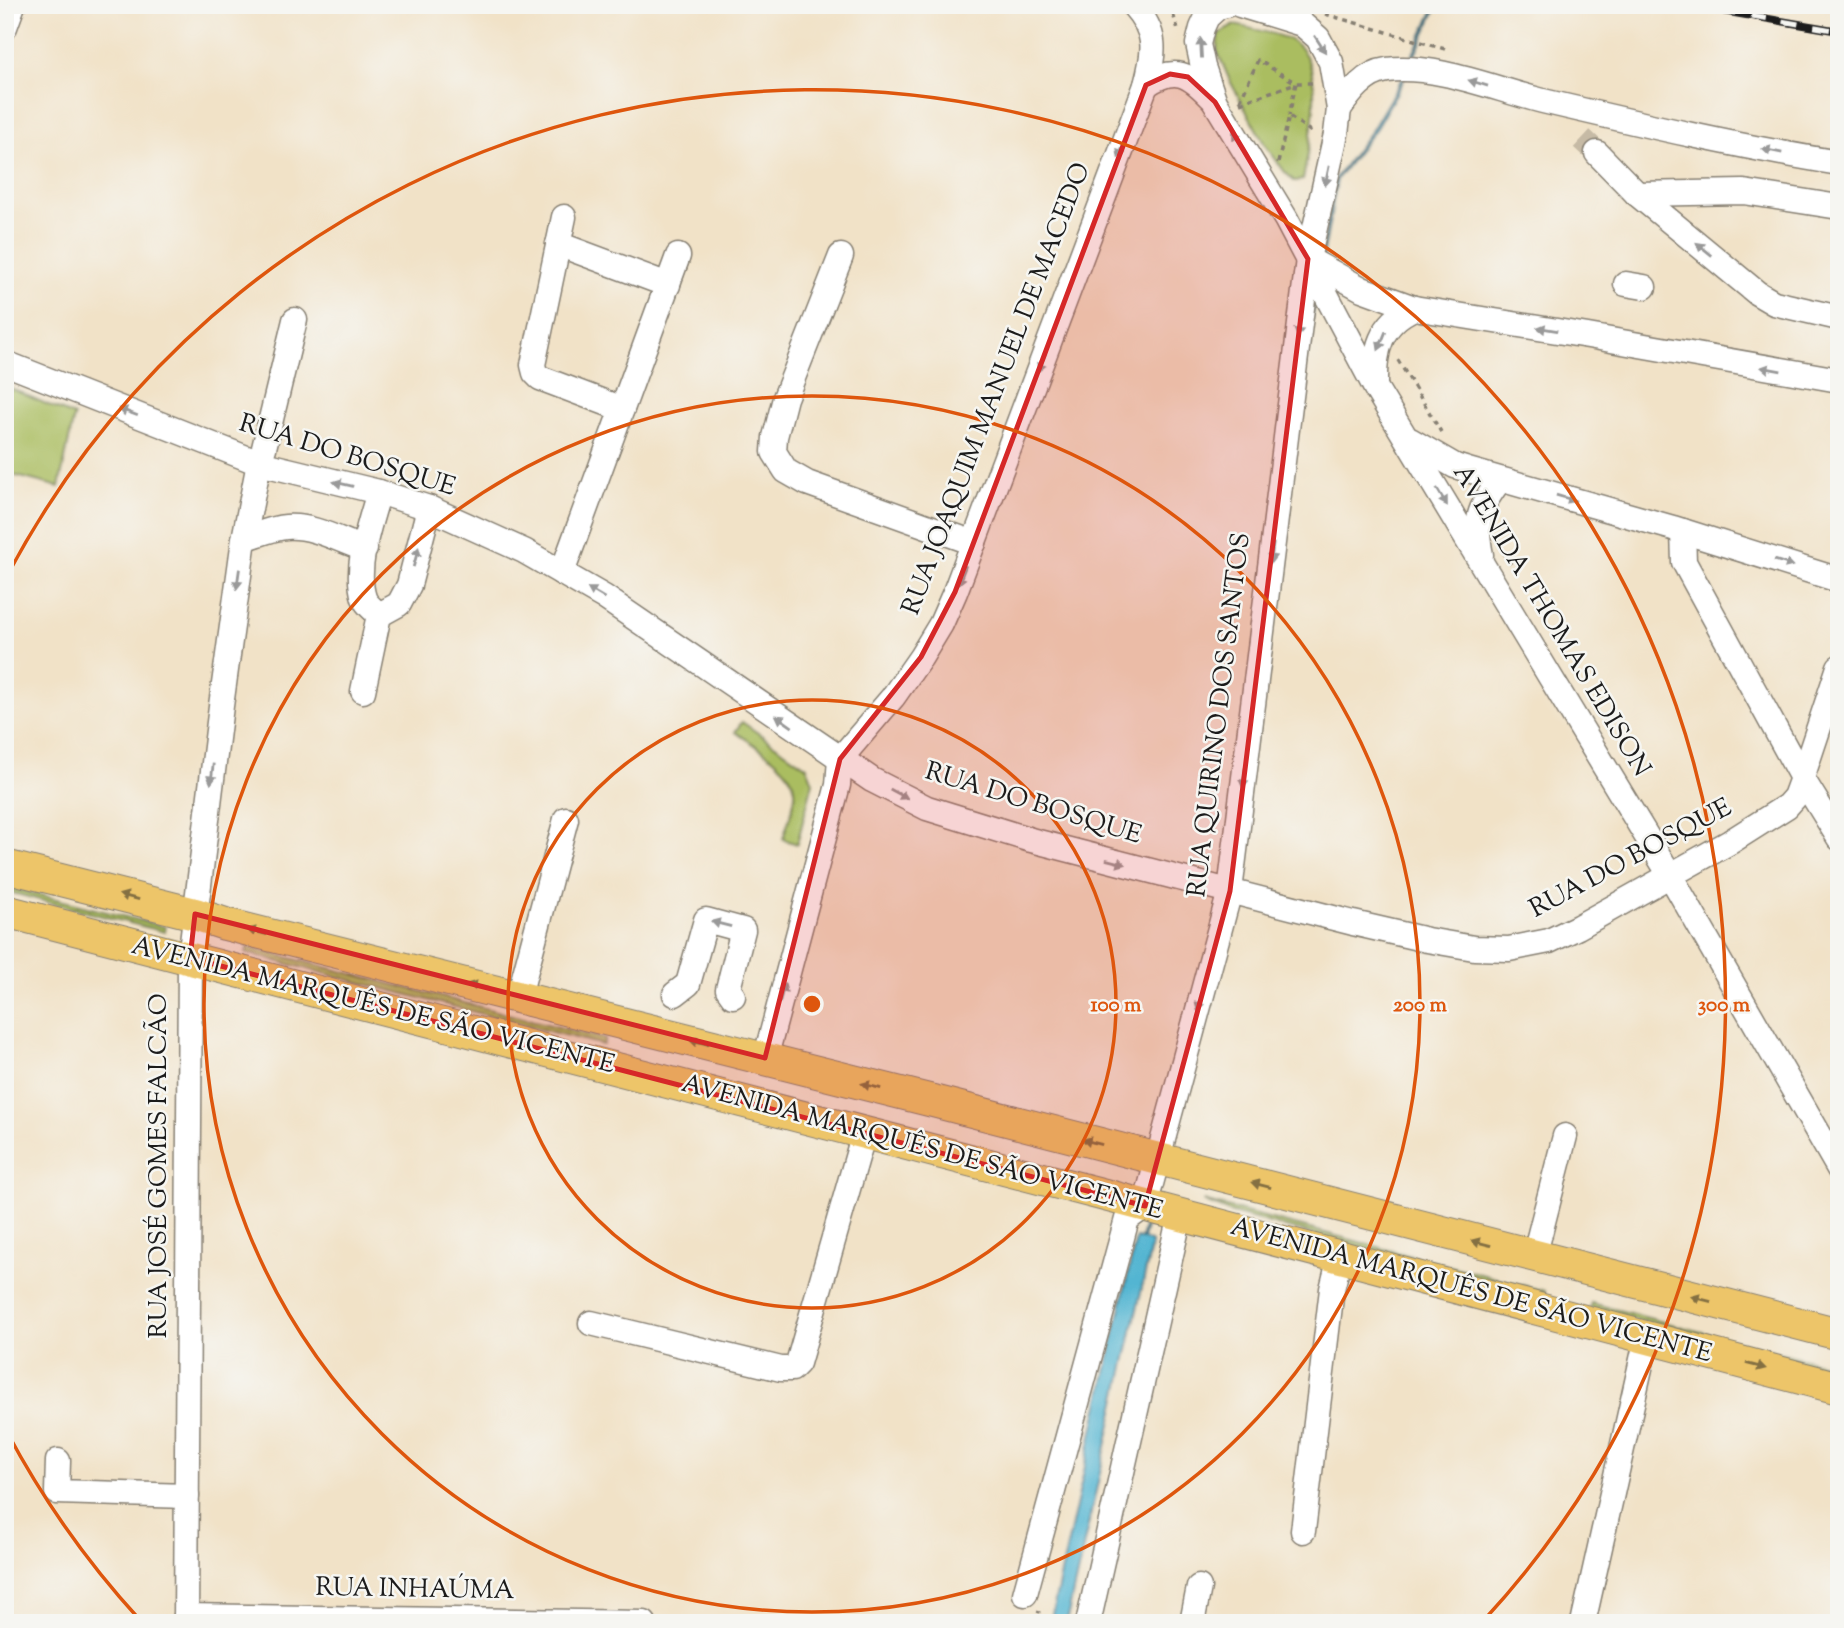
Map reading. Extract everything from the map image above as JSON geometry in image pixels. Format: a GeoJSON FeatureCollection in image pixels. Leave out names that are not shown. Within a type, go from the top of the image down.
{"type":"FeatureCollection","features":[{"type":"Feature","properties":{"kind":"main road","name":"AVENIDA MARQUÊS DE SÃO VICENTE"},"geometry":{"type":"LineString","coordinates":[[5,866],[1839,1334]]}},
{"type":"Feature","properties":{"kind":"main road","name":"AVENIDA MARQUÊS DE SÃO VICENTE"},"geometry":{"type":"LineString","coordinates":[[5,911],[1839,1388]]}},
{"type":"Feature","properties":{"kind":"street"},"geometry":{"type":"LineString","coordinates":[[5,27],[13,5]]}},
{"type":"Feature","properties":{"kind":"street","name":"RUA JOAQUIM MANUEL DE MACEDO"},"geometry":{"type":"LineString","coordinates":[[841,759],[921,657],[941,624],[974,543],[1146,85],[1154,47],[1152,34],[1147,22],[1133,5]]}},
{"type":"Feature","properties":{"kind":"street","name":"AVENIDA THOMAS EDISON"},"geometry":{"type":"LineString","coordinates":[[1226,5],[1207,17],[1202,28],[1198,44],[1203,67],[1229,100],[1308,259],[1376,387],[1670,875],[1839,1169]]}},
{"type":"Feature","properties":{"kind":"street"},"geometry":{"type":"LineString","coordinates":[[1240,5],[1302,24],[1318,37],[1331,62],[1339,109]]}},
{"type":"Feature","properties":{"kind":"street"},"geometry":{"type":"LineString","coordinates":[[1339,109],[1367,78],[1384,70],[1409,69],[1446,74],[1544,101],[1675,132],[1839,163]]}},
{"type":"Feature","properties":{"kind":"street","name":"AVENIDA THOMAS EDISON"},"geometry":{"type":"LineString","coordinates":[[1146,85],[1160,76],[1180,74],[1229,100]]}},
{"type":"Feature","properties":{"kind":"street","name":"RUA QUIRINO DOS SANTOS"},"geometry":{"type":"LineString","coordinates":[[1032,1601],[1126,1219],[1145,1206],[1230,891],[1308,259],[1336,134],[1339,109]]}},
{"type":"Feature","properties":{"kind":"street"},"geometry":{"type":"LineString","coordinates":[[1597,153],[1637,194],[1757,293],[1774,303],[1839,318]]}},
{"type":"Feature","properties":{"kind":"street"},"geometry":{"type":"LineString","coordinates":[[1637,194],[1744,192],[1839,207]]}},
{"type":"Feature","properties":{"kind":"street"},"geometry":{"type":"LineString","coordinates":[[564,217],[533,365],[535,373],[540,378],[622,409]]}},
{"type":"Feature","properties":{"kind":"street"},"geometry":{"type":"LineString","coordinates":[[558,244],[668,285]]}},
{"type":"Feature","properties":{"kind":"street"},"geometry":{"type":"LineString","coordinates":[[562,573],[678,256]]}},
{"type":"Feature","properties":{"kind":"street"},"geometry":{"type":"LineString","coordinates":[[841,256],[785,398],[774,452],[786,471],[807,483],[974,543]]}},
{"type":"Feature","properties":{"kind":"street"},"geometry":{"type":"LineString","coordinates":[[1308,259],[1362,289],[1414,308],[1839,380]]}},
{"type":"Feature","properties":{"kind":"street"},"geometry":{"type":"LineString","coordinates":[[1376,387],[1375,372],[1381,338],[1400,314],[1414,308]]}},
{"type":"Feature","properties":{"kind":"street","name":"RUA JOSÉ GOMES FALCÃO"},"geometry":{"type":"LineString","coordinates":[[186,1620],[190,958],[244,539],[259,463],[295,320]]}},
{"type":"Feature","properties":{"kind":"street","name":"RUA DO BOSQUE"},"geometry":{"type":"LineString","coordinates":[[5,363],[259,463],[379,492],[429,508],[524,551],[604,597],[872,780],[927,808],[1031,840],[1230,891],[1427,940],[1474,948],[1510,949],[1549,941],[1578,928],[1730,842],[1787,806],[1802,778],[1839,667]]}},
{"type":"Feature","properties":{"kind":"street"},"geometry":{"type":"LineString","coordinates":[[1407,438],[1455,466],[1683,531],[1839,580]]}},
{"type":"Feature","properties":{"kind":"street"},"geometry":{"type":"LineString","coordinates":[[1483,566],[1478,539],[1480,514],[1486,498],[1500,480]]}},
{"type":"Feature","properties":{"kind":"street"},"geometry":{"type":"LineString","coordinates":[[379,492],[360,568],[365,601],[379,615]]}},
{"type":"Feature","properties":{"kind":"street"},"geometry":{"type":"LineString","coordinates":[[363,691],[379,615],[399,604],[409,585],[429,508]]}},
{"type":"Feature","properties":{"kind":"street"},"geometry":{"type":"LineString","coordinates":[[244,539],[285,527],[328,534],[365,549]]}},
{"type":"Feature","properties":{"kind":"street"},"geometry":{"type":"LineString","coordinates":[[1683,531],[1684,562],[1802,778],[1839,838]]}},
{"type":"Feature","properties":{"kind":"street"},"geometry":{"type":"LineString","coordinates":[[765,1059],[838,785],[841,759]]}},
{"type":"Feature","properties":{"kind":"street"},"geometry":{"type":"LineString","coordinates":[[519,996],[566,819]]}},
{"type":"Feature","properties":{"kind":"street"},"geometry":{"type":"LineString","coordinates":[[675,994],[688,984],[706,920],[743,930],[728,989],[733,996]]}},
{"type":"Feature","properties":{"kind":"street"},"geometry":{"type":"LineString","coordinates":[[591,1323],[780,1369],[792,1369],[798,1363],[864,1133]]}},
{"type":"Feature","properties":{"kind":"street"},"geometry":{"type":"LineString","coordinates":[[1534,1256],[1565,1136]]}},
{"type":"Feature","properties":{"kind":"street"},"geometry":{"type":"LineString","coordinates":[[1088,1623],[1181,1215]]}},
{"type":"Feature","properties":{"kind":"street"},"geometry":{"type":"LineString","coordinates":[[1303,1531],[1332,1289],[1340,1257]]}},
{"type":"Feature","properties":{"kind":"street"},"geometry":{"type":"LineString","coordinates":[[1583,1623],[1647,1337]]}},
{"type":"Feature","properties":{"kind":"street"},"geometry":{"type":"LineString","coordinates":[[58,1461],[57,1492],[187,1496]]}},
{"type":"Feature","properties":{"kind":"street"},"geometry":{"type":"LineString","coordinates":[[1192,1623],[1199,1587]]}},
{"type":"Feature","properties":{"kind":"street","name":"RUA INHAÚMA"},"geometry":{"type":"LineString","coordinates":[[186,1620],[644,1623]]}},
{"type":"Feature","properties":{"kind":"path"},"geometry":{"type":"LineString","coordinates":[[1170,5],[1178,29]]}},
{"type":"Feature","properties":{"kind":"path"},"geometry":{"type":"LineString","coordinates":[[1229,100],[1258,60],[1296,83]]}},
{"type":"Feature","properties":{"kind":"path"},"geometry":{"type":"LineString","coordinates":[[1316,73],[1317,91]]}},
{"type":"Feature","properties":{"kind":"path"},"geometry":{"type":"LineString","coordinates":[[1271,160],[1276,168],[1296,83]]}},
{"type":"Feature","properties":{"kind":"path"},"geometry":{"type":"LineString","coordinates":[[1229,100],[1296,83],[1317,83]]}},
{"type":"Feature","properties":{"kind":"path"},"geometry":{"type":"LineString","coordinates":[[1229,100],[1244,113]]}},
{"type":"Feature","properties":{"kind":"path"},"geometry":{"type":"LineString","coordinates":[[1289,116],[1312,133],[1314,125]]}},
{"type":"Feature","properties":{"kind":"path"},"geometry":{"type":"LineString","coordinates":[[1398,360],[1442,435]]}},
{"type":"Feature","properties":{"kind":"path"},"geometry":{"type":"LineString","coordinates":[[1032,1601],[1036,1623]]}},
{"type":"Feature","properties":{"kind":"highlighted area"},"geometry":{"type":"Polygon","coordinates":[[[1170,74],[1188,77],[1215,102],[1308,259],[1230,891],[1145,1206],[190,958],[195,914],[765,1058],[840,759],[921,657],[955,592],[1146,85],[1170,74]]]}},
{"type":"Feature","properties":{"kind":"green space"},"geometry":{"type":"Polygon","coordinates":[[[1235,25],[1288,39],[1304,52],[1311,68],[1314,106],[1303,180],[1294,181],[1265,145],[1230,81],[1217,51],[1218,34],[1235,25]]]}},
{"type":"Feature","properties":{"kind":"green space"},"geometry":{"type":"Polygon","coordinates":[[[5,386],[74,416],[59,487],[5,473],[5,386]]]}},
{"type":"Feature","properties":{"kind":"green space"},"geometry":{"type":"Polygon","coordinates":[[[742,722],[807,767],[813,782],[797,844],[783,839],[794,800],[792,781],[771,756],[735,732],[742,722]]]}},
{"type":"Feature","properties":{"kind":"green space"},"geometry":{"type":"Polygon","coordinates":[[[5,886],[165,927],[165,932],[5,891],[5,886]]]}},
{"type":"Feature","properties":{"kind":"green space"},"geometry":{"type":"Polygon","coordinates":[[[247,947],[605,1039],[603,1045],[246,953],[247,947]]]}},
{"type":"Feature","properties":{"kind":"green space"},"geometry":{"type":"Polygon","coordinates":[[[1203,1201],[1545,1291],[1544,1296],[1229,1212],[1203,1201]]]}},
{"type":"Feature","properties":{"kind":"green space"},"geometry":{"type":"Polygon","coordinates":[[[1591,1303],[1839,1368],[1839,1372],[1590,1308],[1591,1303]]]}},
{"type":"Feature","properties":{"kind":"water"},"geometry":{"type":"Polygon","coordinates":[[[1436,5],[1401,85],[1376,128],[1337,179],[1291,437],[1232,897],[1143,1239],[1152,1243],[1066,1623],[1050,1623],[1136,1238],[1141,1239],[1230,897],[1289,437],[1335,179],[1373,128],[1399,84],[1436,5]]]}},
{"type":"Feature","properties":{"kind":"tunnel"},"geometry":{"type":"LineString","coordinates":[[1582,139],[1597,153]]}},
{"type":"Feature","properties":{"kind":"railway"},"geometry":{"type":"LineString","coordinates":[[1688,5],[1839,31]]}}]}
